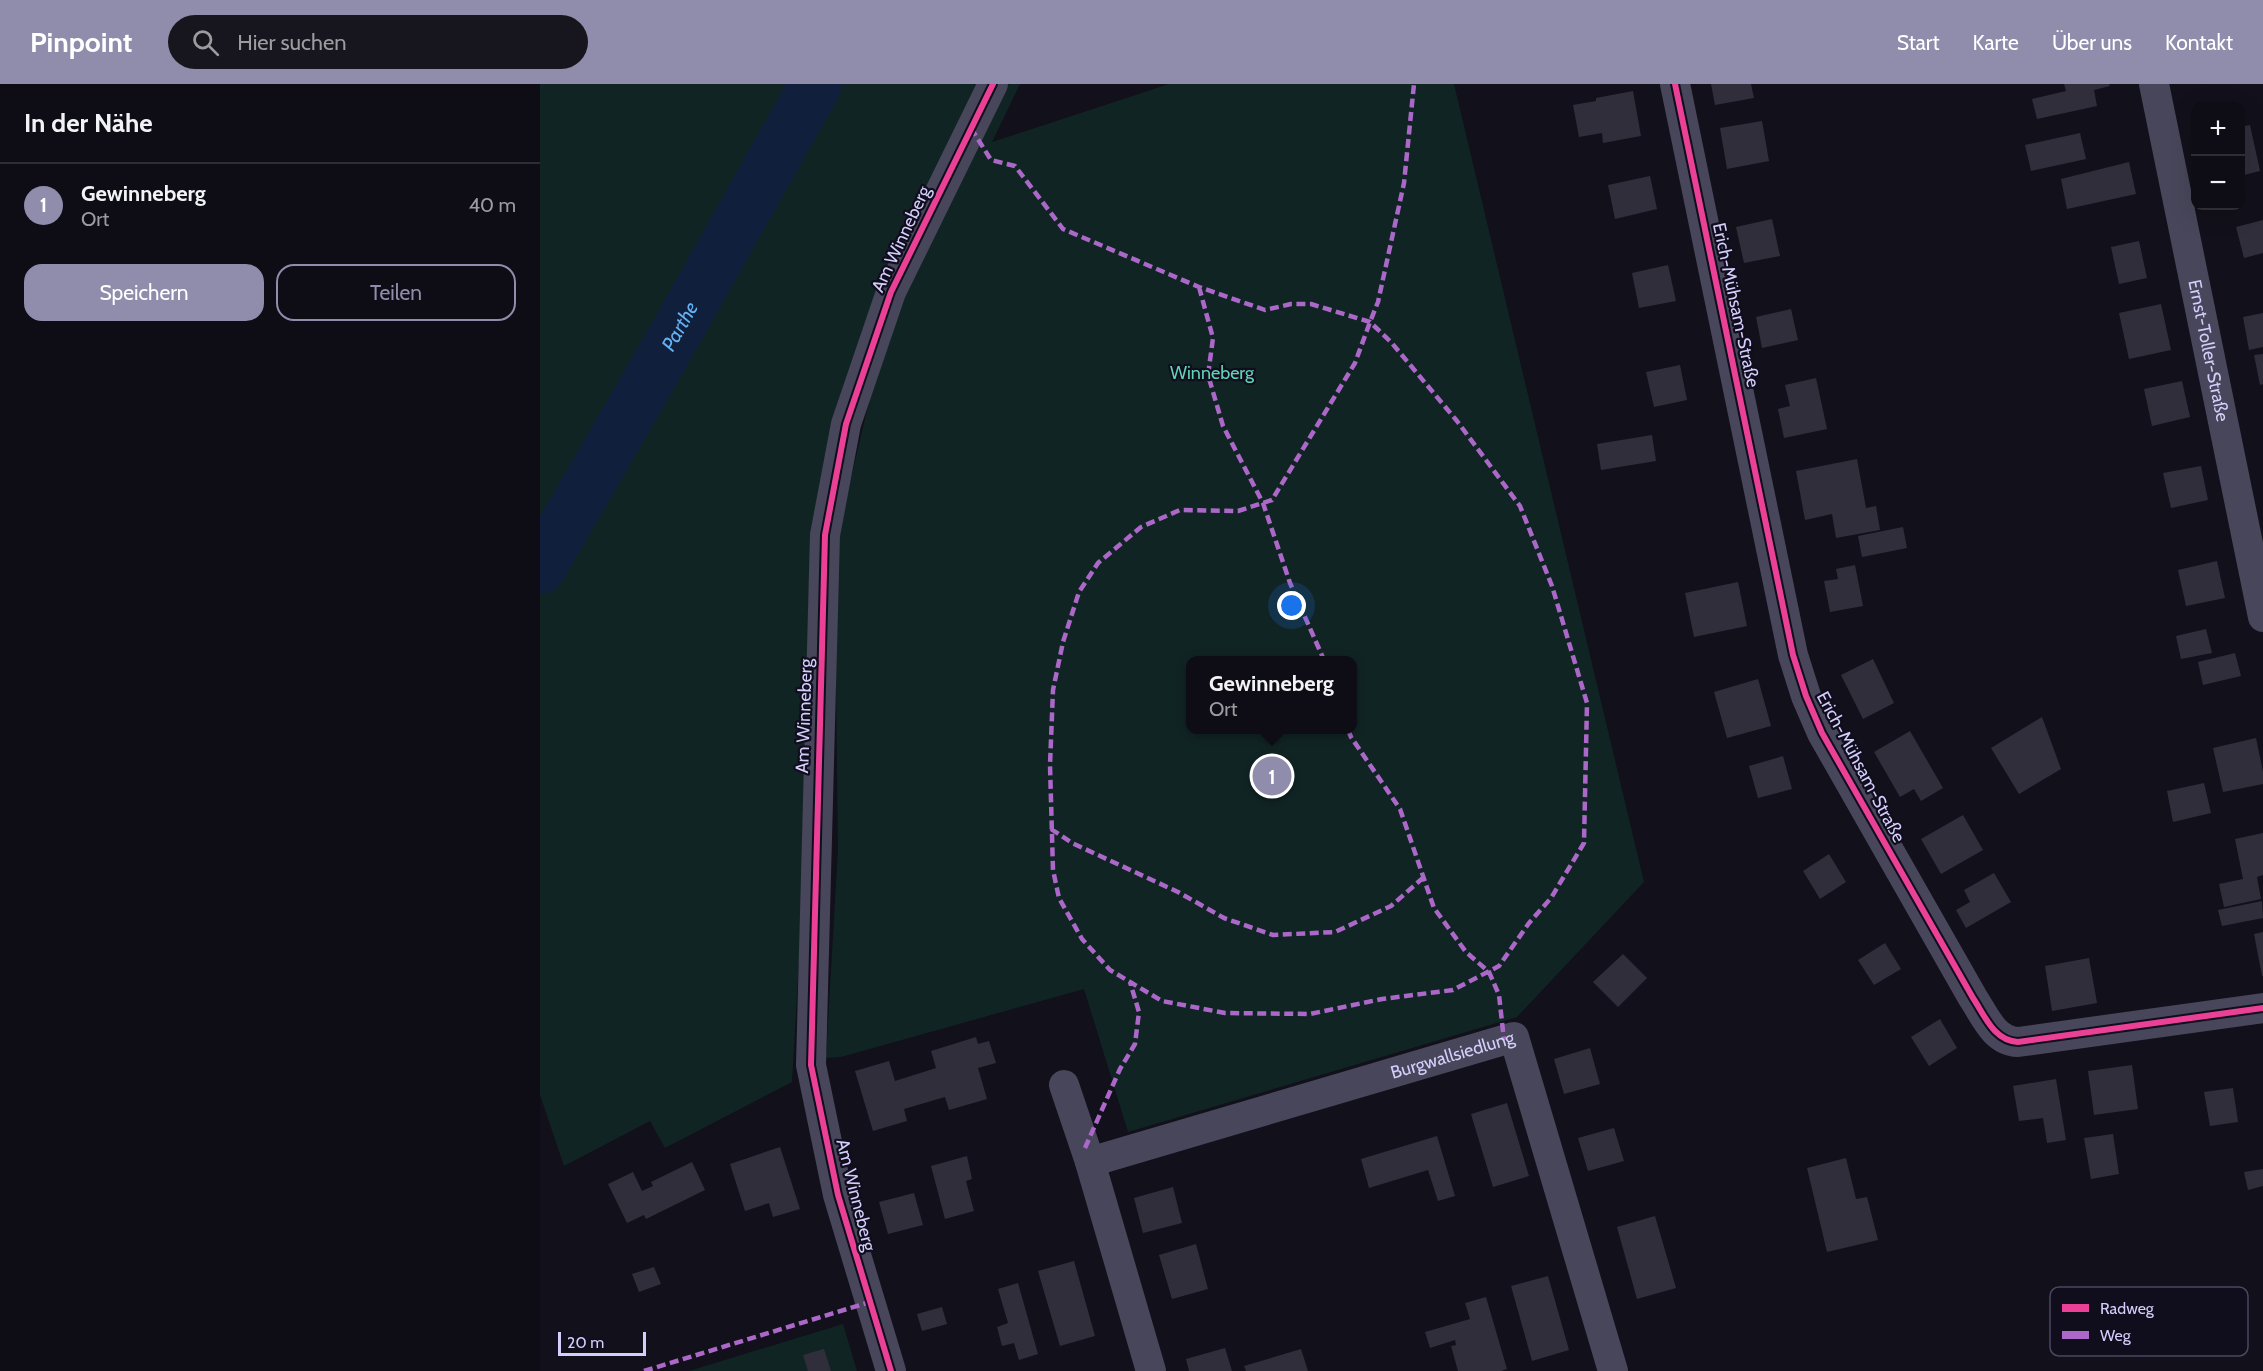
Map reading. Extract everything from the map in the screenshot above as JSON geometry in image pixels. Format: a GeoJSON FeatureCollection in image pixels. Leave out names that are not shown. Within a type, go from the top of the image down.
{"type":"FeatureCollection","features":[{"type":"Feature","properties":{"kind":"street","name":"Am Winneberg"},"geometry":{"type":"LineString","coordinates":[[891,1371],[838,1195],[811,1065],[825,535],[846,424],[891,292],[993,84]]}},
{"type":"Feature","properties":{"kind":"street","name":"Erich-Mühsam-Straße"},"geometry":{"type":"LineString","coordinates":[[1676,84],[1793,656],[1806,696],[1822,732],[1973,998],[1994,1031],[2006,1042],[2263,1008]]}},
{"type":"Feature","properties":{"kind":"street","name":"Ernst-Toller-Straße"},"geometry":{"type":"LineString","coordinates":[[2154,84],[2263,617]]}},
{"type":"Feature","properties":{"kind":"street","name":"Burgwallsiedlung"},"geometry":{"type":"LineString","coordinates":[[1090,1162],[1515,1037],[1613,1371]]}},
{"type":"Feature","properties":{"kind":"street"},"geometry":{"type":"LineString","coordinates":[[1064,1085],[1090,1162],[1151,1371]]}},
{"type":"Feature","properties":{"kind":"green space"},"geometry":{"type":"Polygon","coordinates":[[[540,84],[979,84],[840,403],[805,856],[792,1082],[665,1148],[650,1121],[564,1166],[540,1095],[540,84]]]}},
{"type":"Feature","properties":{"kind":"green space","name":"Winneberg"},"geometry":{"type":"Polygon","coordinates":[[[1009,84],[1020,84],[992,142],[1169,84],[1454,84],[1644,882],[1517,1017],[1128,1132],[1084,989],[841,1057],[826,1058],[838,849],[835,597],[841,520],[875,377],[912,276],[1009,84]]]}},
{"type":"Feature","properties":{"kind":"green space"},"geometry":{"type":"Polygon","coordinates":[[[843,1324],[857,1371],[689,1371],[843,1324]]]}},
{"type":"Feature","properties":{"kind":"building"},"geometry":{"type":"Polygon","coordinates":[[[1711,84],[1751,84],[1754,98],[1715,105],[1711,84]]]}},
{"type":"Feature","properties":{"kind":"building"},"geometry":{"type":"Polygon","coordinates":[[[2064,84],[2109,84],[2110,86],[2094,90],[2097,106],[2037,119],[2032,99],[2066,91],[2064,84]]]}},
{"type":"Feature","properties":{"kind":"building"},"geometry":{"type":"Polygon","coordinates":[[[1633,91],[1641,136],[1603,143],[1602,133],[1579,137],[1573,105],[1633,91]]]}},
{"type":"Feature","properties":{"kind":"building"},"geometry":{"type":"Polygon","coordinates":[[[1762,121],[1769,161],[1727,169],[1720,128],[1762,121]]]}},
{"type":"Feature","properties":{"kind":"building"},"geometry":{"type":"Polygon","coordinates":[[[2250,125],[2260,171],[2245,175],[2245,156],[2245,126],[2250,125]]]}},
{"type":"Feature","properties":{"kind":"building"},"geometry":{"type":"Polygon","coordinates":[[[2080,133],[2086,159],[2031,171],[2025,145],[2080,133]]]}},
{"type":"Feature","properties":{"kind":"building"},"geometry":{"type":"Polygon","coordinates":[[[2129,162],[2136,194],[2067,209],[2061,179],[2129,162]]]}},
{"type":"Feature","properties":{"kind":"building"},"geometry":{"type":"Polygon","coordinates":[[[1650,176],[1657,209],[1615,219],[1608,185],[1650,176]]]}},
{"type":"Feature","properties":{"kind":"building"},"geometry":{"type":"Polygon","coordinates":[[[1772,219],[1780,256],[1744,263],[1736,227],[1772,219]]]}},
{"type":"Feature","properties":{"kind":"building"},"geometry":{"type":"Polygon","coordinates":[[[2263,220],[2263,253],[2244,258],[2236,227],[2263,220]]]}},
{"type":"Feature","properties":{"kind":"building"},"geometry":{"type":"Polygon","coordinates":[[[2139,241],[2147,278],[2119,284],[2111,247],[2139,241]]]}},
{"type":"Feature","properties":{"kind":"building"},"geometry":{"type":"Polygon","coordinates":[[[1668,265],[1676,301],[1639,308],[1632,273],[1668,265]]]}},
{"type":"Feature","properties":{"kind":"building"},"geometry":{"type":"Polygon","coordinates":[[[2161,304],[2171,350],[2129,359],[2119,313],[2161,304]]]}},
{"type":"Feature","properties":{"kind":"building"},"geometry":{"type":"Polygon","coordinates":[[[1791,309],[1798,340],[1762,348],[1756,317],[1791,309]]]}},
{"type":"Feature","properties":{"kind":"building"},"geometry":{"type":"Polygon","coordinates":[[[2263,313],[2263,347],[2249,350],[2243,317],[2263,313]]]}},
{"type":"Feature","properties":{"kind":"building"},"geometry":{"type":"Polygon","coordinates":[[[2263,354],[2263,384],[2260,385],[2254,355],[2263,354]]]}},
{"type":"Feature","properties":{"kind":"building"},"geometry":{"type":"Polygon","coordinates":[[[1680,365],[1687,400],[1654,407],[1646,372],[1680,365]]]}},
{"type":"Feature","properties":{"kind":"building"},"geometry":{"type":"Polygon","coordinates":[[[1816,378],[1827,429],[1784,438],[1778,409],[1790,406],[1785,385],[1816,378]]]}},
{"type":"Feature","properties":{"kind":"building"},"geometry":{"type":"Polygon","coordinates":[[[2182,381],[2190,417],[2152,426],[2144,389],[2182,381]]]}},
{"type":"Feature","properties":{"kind":"building"},"geometry":{"type":"Polygon","coordinates":[[[1652,435],[1656,461],[1601,470],[1597,444],[1652,435]]]}},
{"type":"Feature","properties":{"kind":"building"},"geometry":{"type":"Polygon","coordinates":[[[1857,459],[1866,508],[1876,506],[1880,530],[1836,538],[1832,514],[1805,520],[1796,471],[1857,459]]]}},
{"type":"Feature","properties":{"kind":"building"},"geometry":{"type":"Polygon","coordinates":[[[2201,466],[2208,500],[2171,508],[2163,473],[2201,466]]]}},
{"type":"Feature","properties":{"kind":"building"},"geometry":{"type":"Polygon","coordinates":[[[1903,527],[1907,548],[1862,557],[1858,536],[1903,527]]]}},
{"type":"Feature","properties":{"kind":"building"},"geometry":{"type":"Polygon","coordinates":[[[2217,561],[2225,598],[2186,606],[2178,570],[2217,561]]]}},
{"type":"Feature","properties":{"kind":"building"},"geometry":{"type":"Polygon","coordinates":[[[1855,565],[1863,606],[1830,612],[1824,581],[1838,579],[1836,569],[1855,565]]]}},
{"type":"Feature","properties":{"kind":"building"},"geometry":{"type":"Polygon","coordinates":[[[1738,582],[1747,626],[1694,637],[1685,593],[1738,582]]]}},
{"type":"Feature","properties":{"kind":"building"},"geometry":{"type":"Polygon","coordinates":[[[2206,629],[2212,653],[2181,659],[2176,636],[2206,629]]]}},
{"type":"Feature","properties":{"kind":"building"},"geometry":{"type":"Polygon","coordinates":[[[2235,653],[2241,676],[2203,685],[2198,662],[2235,653]]]}},
{"type":"Feature","properties":{"kind":"building"},"geometry":{"type":"Polygon","coordinates":[[[1873,659],[1894,703],[1863,719],[1841,675],[1873,659]]]}},
{"type":"Feature","properties":{"kind":"building"},"geometry":{"type":"Polygon","coordinates":[[[1758,679],[1771,726],[1727,738],[1714,692],[1758,679]]]}},
{"type":"Feature","properties":{"kind":"building"},"geometry":{"type":"Polygon","coordinates":[[[2042,717],[2061,769],[2019,794],[1991,748],[2042,717]]]}},
{"type":"Feature","properties":{"kind":"building"},"geometry":{"type":"Polygon","coordinates":[[[1910,731],[1943,788],[1921,801],[1914,789],[1900,797],[1874,752],[1910,731]]]}},
{"type":"Feature","properties":{"kind":"building"},"geometry":{"type":"Polygon","coordinates":[[[2256,738],[2263,772],[2263,784],[2223,792],[2213,748],[2256,738]]]}},
{"type":"Feature","properties":{"kind":"building"},"geometry":{"type":"Polygon","coordinates":[[[1783,756],[1792,789],[1758,798],[1749,766],[1783,756]]]}},
{"type":"Feature","properties":{"kind":"building"},"geometry":{"type":"Polygon","coordinates":[[[2204,783],[2211,813],[2173,822],[2167,791],[2204,783]]]}},
{"type":"Feature","properties":{"kind":"building"},"geometry":{"type":"Polygon","coordinates":[[[1963,815],[1983,850],[1941,874],[1921,839],[1963,815]]]}},
{"type":"Feature","properties":{"kind":"building"},"geometry":{"type":"Polygon","coordinates":[[[2263,833],[2263,875],[2257,877],[2261,899],[2224,907],[2219,884],[2243,879],[2235,839],[2263,833]]]}},
{"type":"Feature","properties":{"kind":"building"},"geometry":{"type":"Polygon","coordinates":[[[1829,854],[1846,882],[1820,899],[1803,871],[1829,854]]]}},
{"type":"Feature","properties":{"kind":"building"},"geometry":{"type":"Polygon","coordinates":[[[1994,873],[2011,902],[1966,928],[1956,910],[1970,902],[1964,890],[1994,873]]]}},
{"type":"Feature","properties":{"kind":"building"},"geometry":{"type":"Polygon","coordinates":[[[2262,901],[2263,918],[2222,926],[2218,910],[2262,901]]]}},
{"type":"Feature","properties":{"kind":"building"},"geometry":{"type":"Polygon","coordinates":[[[2263,932],[2263,976],[2262,976],[2254,934],[2263,932]]]}},
{"type":"Feature","properties":{"kind":"building"},"geometry":{"type":"Polygon","coordinates":[[[1885,943],[1901,969],[1874,985],[1858,960],[1885,943]]]}},
{"type":"Feature","properties":{"kind":"building"},"geometry":{"type":"Polygon","coordinates":[[[1623,954],[1647,978],[1618,1007],[1593,982],[1623,954]]]}},
{"type":"Feature","properties":{"kind":"building"},"geometry":{"type":"Polygon","coordinates":[[[2089,958],[2097,1003],[2052,1011],[2045,966],[2089,958]]]}},
{"type":"Feature","properties":{"kind":"building"},"geometry":{"type":"Polygon","coordinates":[[[1940,1019],[1957,1048],[1929,1066],[1911,1037],[1940,1019]]]}},
{"type":"Feature","properties":{"kind":"building"},"geometry":{"type":"Polygon","coordinates":[[[976,1037],[978,1044],[989,1041],[996,1063],[978,1068],[987,1099],[949,1110],[945,1097],[904,1109],[907,1121],[873,1131],[855,1071],[889,1061],[895,1081],[936,1068],[931,1051],[976,1037]]]}},
{"type":"Feature","properties":{"kind":"building"},"geometry":{"type":"Polygon","coordinates":[[[1590,1048],[1600,1084],[1564,1094],[1554,1059],[1590,1048]]]}},
{"type":"Feature","properties":{"kind":"building"},"geometry":{"type":"Polygon","coordinates":[[[2132,1065],[2138,1109],[2094,1115],[2088,1071],[2132,1065]]]}},
{"type":"Feature","properties":{"kind":"building"},"geometry":{"type":"Polygon","coordinates":[[[2056,1079],[2066,1140],[2047,1143],[2043,1118],[2019,1121],[2013,1086],[2056,1079]]]}},
{"type":"Feature","properties":{"kind":"building"},"geometry":{"type":"Polygon","coordinates":[[[2233,1088],[2238,1122],[2210,1126],[2204,1092],[2233,1088]]]}},
{"type":"Feature","properties":{"kind":"building"},"geometry":{"type":"Polygon","coordinates":[[[1507,1103],[1529,1176],[1493,1187],[1471,1114],[1507,1103]]]}},
{"type":"Feature","properties":{"kind":"building"},"geometry":{"type":"Polygon","coordinates":[[[1614,1128],[1624,1161],[1588,1171],[1578,1138],[1614,1128]]]}},
{"type":"Feature","properties":{"kind":"building"},"geometry":{"type":"Polygon","coordinates":[[[2113,1134],[2119,1174],[2091,1179],[2084,1138],[2113,1134]]]}},
{"type":"Feature","properties":{"kind":"building"},"geometry":{"type":"Polygon","coordinates":[[[1437,1136],[1455,1196],[1438,1201],[1428,1170],[1369,1188],[1361,1159],[1437,1136]]]}},
{"type":"Feature","properties":{"kind":"building"},"geometry":{"type":"Polygon","coordinates":[[[780,1147],[800,1209],[773,1217],[769,1203],[745,1211],[730,1164],[780,1147]]]}},
{"type":"Feature","properties":{"kind":"building"},"geometry":{"type":"Polygon","coordinates":[[[967,1156],[972,1179],[966,1181],[974,1211],[945,1219],[931,1166],[967,1156]]]}},
{"type":"Feature","properties":{"kind":"building"},"geometry":{"type":"Polygon","coordinates":[[[1846,1158],[1856,1199],[1867,1197],[1878,1240],[1827,1252],[1807,1168],[1846,1158]]]}},
{"type":"Feature","properties":{"kind":"building"},"geometry":{"type":"Polygon","coordinates":[[[692,1162],[705,1190],[646,1219],[644,1215],[627,1223],[608,1184],[633,1172],[642,1191],[653,1186],[651,1182],[692,1162]]]}},
{"type":"Feature","properties":{"kind":"building"},"geometry":{"type":"Polygon","coordinates":[[[2263,1169],[2263,1186],[2248,1190],[2244,1172],[2263,1169]]]}},
{"type":"Feature","properties":{"kind":"building"},"geometry":{"type":"Polygon","coordinates":[[[1173,1187],[1182,1223],[1143,1233],[1134,1198],[1173,1187]]]}},
{"type":"Feature","properties":{"kind":"building"},"geometry":{"type":"Polygon","coordinates":[[[914,1193],[923,1225],[888,1234],[879,1202],[914,1193]]]}},
{"type":"Feature","properties":{"kind":"building"},"geometry":{"type":"Polygon","coordinates":[[[1655,1216],[1676,1288],[1637,1299],[1617,1227],[1655,1216]]]}},
{"type":"Feature","properties":{"kind":"building"},"geometry":{"type":"Polygon","coordinates":[[[1196,1244],[1208,1289],[1172,1299],[1159,1255],[1196,1244]]]}},
{"type":"Feature","properties":{"kind":"building"},"geometry":{"type":"Polygon","coordinates":[[[1074,1261],[1095,1336],[1060,1346],[1038,1271],[1074,1261]]]}},
{"type":"Feature","properties":{"kind":"building"},"geometry":{"type":"Polygon","coordinates":[[[654,1267],[661,1284],[639,1292],[632,1274],[654,1267]]]}},
{"type":"Feature","properties":{"kind":"building"},"geometry":{"type":"Polygon","coordinates":[[[1548,1276],[1569,1350],[1532,1361],[1511,1286],[1548,1276]]]}},
{"type":"Feature","properties":{"kind":"building"},"geometry":{"type":"Polygon","coordinates":[[[1018,1283],[1038,1354],[1019,1360],[1014,1343],[1002,1346],[997,1327],[1008,1323],[998,1289],[1018,1283]]]}},
{"type":"Feature","properties":{"kind":"building"},"geometry":{"type":"Polygon","coordinates":[[[1486,1297],[1507,1369],[1458,1371],[1451,1346],[1456,1345],[1455,1340],[1430,1348],[1425,1332],[1470,1319],[1465,1303],[1486,1297]]]}},
{"type":"Feature","properties":{"kind":"building"},"geometry":{"type":"Polygon","coordinates":[[[942,1307],[947,1324],[922,1331],[917,1314],[942,1307]]]}},
{"type":"Feature","properties":{"kind":"building"},"geometry":{"type":"Polygon","coordinates":[[[1225,1348],[1232,1371],[1189,1371],[1186,1359],[1225,1348]]]}},
{"type":"Feature","properties":{"kind":"building"},"geometry":{"type":"Polygon","coordinates":[[[824,1349],[831,1371],[808,1371],[803,1355],[824,1349]]]}},
{"type":"Feature","properties":{"kind":"building"},"geometry":{"type":"Polygon","coordinates":[[[1301,1349],[1308,1371],[1246,1371],[1244,1366],[1301,1349]]]}},
{"type":"Feature","properties":{"kind":"waterway","name":"Parthe"},"geometry":{"type":"LineString","coordinates":[[540,568],[816,84]]}},
{"type":"Feature","properties":{"kind":"marked path"},"geometry":{"type":"LineString","coordinates":[[971,128],[991,160],[1015,166],[1063,229],[1199,287],[1265,310],[1291,304],[1311,304],[1370,322],[1391,342],[1457,421],[1520,506],[1552,586],[1587,703],[1584,843],[1551,898],[1529,923],[1499,966],[1453,990],[1382,999],[1310,1014],[1225,1013],[1162,1001],[1110,970],[1082,939],[1059,898],[1053,870],[1050,765],[1053,690],[1063,642],[1079,592],[1098,563],[1141,527],[1180,510],[1238,511],[1272,500],[1355,363],[1370,322],[1378,302],[1404,183],[1414,84]]}},
{"type":"Feature","properties":{"kind":"marked path"},"geometry":{"type":"LineString","coordinates":[[1199,287],[1213,338],[1208,375],[1223,426],[1263,503],[1290,583],[1322,656]]}},
{"type":"Feature","properties":{"kind":"marked path"},"geometry":{"type":"LineString","coordinates":[[1350,734],[1400,809],[1434,908],[1466,952],[1489,972],[1499,995],[1504,1040]]}},
{"type":"Feature","properties":{"kind":"marked path"},"geometry":{"type":"LineString","coordinates":[[1051,829],[1072,843],[1178,892],[1224,918],[1273,935],[1335,932],[1391,906],[1424,877]]}},
{"type":"Feature","properties":{"kind":"marked path"},"geometry":{"type":"LineString","coordinates":[[1085,1148],[1120,1069],[1135,1044],[1139,1012],[1130,982]]}},
{"type":"Feature","properties":{"kind":"marked path"},"geometry":{"type":"LineString","coordinates":[[644,1371],[870,1302]]}},
{"type":"Feature","properties":{"kind":"cycle path"},"geometry":{"type":"LineString","coordinates":[[891,1371],[838,1195],[811,1065],[825,535],[846,424],[891,292],[993,84]]}},
{"type":"Feature","properties":{"kind":"cycle path"},"geometry":{"type":"LineString","coordinates":[[1675,84],[1793,655],[1806,696],[1822,733],[1986,1020],[2003,1037],[2018,1042],[2263,1008]]}},
{"type":"Feature","properties":{"kind":"place","name":"Gewinneberg"},"geometry":{"type":"Point","coordinates":[1272,776]}}]}
